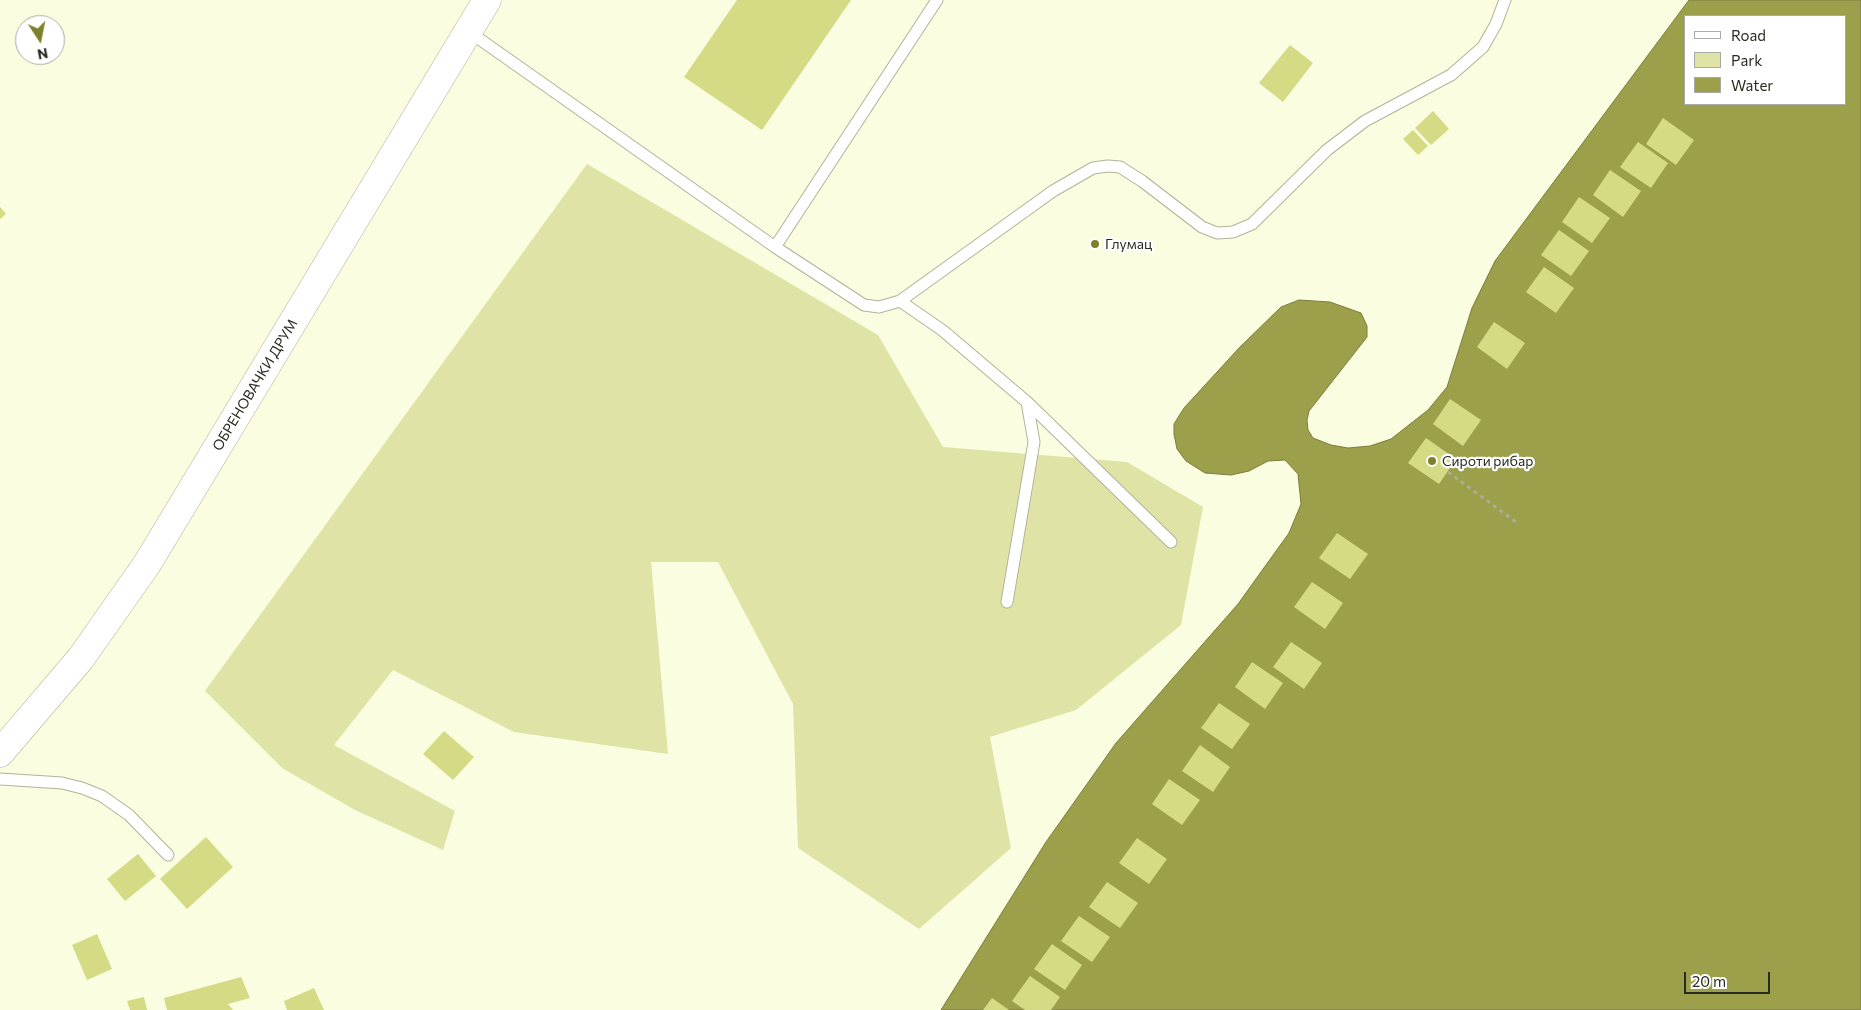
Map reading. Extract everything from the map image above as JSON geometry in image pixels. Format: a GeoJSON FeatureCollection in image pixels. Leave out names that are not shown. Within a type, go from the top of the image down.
{"type":"FeatureCollection","features":[{"type":"Feature","properties":{"kind":"street","name":"ОБРЕНОВАЧКИ ДРУМ"},"geometry":{"type":"LineString","coordinates":[[0,753],[81,658],[147,564],[487,0]]}},
{"type":"Feature","properties":{"kind":"lane"},"geometry":{"type":"LineString","coordinates":[[775,246],[937,0]]}},
{"type":"Feature","properties":{"kind":"lane"},"geometry":{"type":"LineString","coordinates":[[468,31],[775,246],[864,305],[879,306],[900,302],[1053,191],[1093,168],[1120,167],[1142,180],[1183,214],[1217,234],[1233,232],[1252,224],[1327,150],[1365,121],[1451,75],[1483,47],[1496,24],[1505,0]]}},
{"type":"Feature","properties":{"kind":"lane"},"geometry":{"type":"LineString","coordinates":[[900,302],[942,330],[1028,402],[1171,542]]}},
{"type":"Feature","properties":{"kind":"lane"},"geometry":{"type":"LineString","coordinates":[[1007,602],[1034,442],[1028,402]]}},
{"type":"Feature","properties":{"kind":"lane"},"geometry":{"type":"LineString","coordinates":[[0,779],[62,783],[102,796],[129,815],[168,855]]}},
{"type":"Feature","properties":{"kind":"path"},"geometry":{"type":"LineString","coordinates":[[1448,472],[1516,522]]}},
{"type":"Feature","properties":{"kind":"green space"},"geometry":{"type":"Polygon","coordinates":[[[587,164],[878,335],[943,447],[1127,462],[1203,507],[1181,625],[1076,710],[990,737],[1011,848],[919,929],[798,848],[793,704],[718,562],[651,562],[668,754],[514,732],[393,670],[334,745],[455,811],[443,850],[355,810],[282,768],[205,691],[587,164]]]}},
{"type":"Feature","properties":{"kind":"water"},"geometry":{"type":"Polygon","coordinates":[[[1689,0],[1861,0],[1861,1010],[941,1010],[1046,842],[1116,743],[1238,604],[1289,533],[1301,504],[1298,474],[1285,460],[1268,461],[1249,471],[1231,475],[1205,473],[1186,461],[1177,449],[1174,434],[1174,424],[1184,408],[1239,348],[1281,307],[1299,300],[1330,302],[1361,313],[1367,326],[1367,337],[1309,411],[1307,420],[1308,430],[1313,438],[1331,445],[1348,448],[1370,446],[1391,439],[1428,410],[1447,387],[1472,308],[1495,261],[1689,0]]]}},
{"type":"Feature","properties":{"kind":"building"},"geometry":{"type":"Polygon","coordinates":[[[737,0],[851,0],[762,130],[684,77],[737,0]]]}},
{"type":"Feature","properties":{"kind":"building"},"geometry":{"type":"Polygon","coordinates":[[[1290,45],[1313,63],[1283,102],[1259,83],[1290,45]]]}},
{"type":"Feature","properties":{"kind":"building"},"geometry":{"type":"Polygon","coordinates":[[[1433,111],[1449,129],[1431,145],[1415,128],[1433,111]]]}},
{"type":"Feature","properties":{"kind":"building"},"geometry":{"type":"Polygon","coordinates":[[[1663,118],[1694,140],[1676,165],[1646,144],[1663,118]]]}},
{"type":"Feature","properties":{"kind":"building"},"geometry":{"type":"Polygon","coordinates":[[[1413,130],[1428,146],[1418,155],[1403,139],[1413,130]]]}},
{"type":"Feature","properties":{"kind":"building"},"geometry":{"type":"Polygon","coordinates":[[[1638,142],[1668,163],[1651,188],[1620,167],[1638,142]]]}},
{"type":"Feature","properties":{"kind":"building"},"geometry":{"type":"Polygon","coordinates":[[[1610,170],[1641,191],[1623,217],[1593,195],[1610,170]]]}},
{"type":"Feature","properties":{"kind":"building"},"geometry":{"type":"Polygon","coordinates":[[[1579,197],[1610,218],[1592,243],[1562,222],[1579,197]]]}},
{"type":"Feature","properties":{"kind":"building"},"geometry":{"type":"Polygon","coordinates":[[[0,207],[6,214],[0,219],[0,207]]]}},
{"type":"Feature","properties":{"kind":"building"},"geometry":{"type":"Polygon","coordinates":[[[1559,230],[1589,251],[1571,276],[1541,255],[1559,230]]]}},
{"type":"Feature","properties":{"kind":"building"},"geometry":{"type":"Polygon","coordinates":[[[1544,267],[1574,288],[1556,313],[1526,292],[1544,267]]]}},
{"type":"Feature","properties":{"kind":"building"},"geometry":{"type":"Polygon","coordinates":[[[1494,322],[1525,343],[1507,369],[1477,347],[1494,322]]]}},
{"type":"Feature","properties":{"kind":"building"},"geometry":{"type":"Polygon","coordinates":[[[1450,399],[1481,420],[1463,446],[1433,424],[1450,399]]]}},
{"type":"Feature","properties":{"kind":"building","name":"Сироти рибар"},"geometry":{"type":"Polygon","coordinates":[[[1426,438],[1456,459],[1439,484],[1408,463],[1426,438]]]}},
{"type":"Feature","properties":{"kind":"building"},"geometry":{"type":"Polygon","coordinates":[[[1337,533],[1368,554],[1350,579],[1319,558],[1337,533]]]}},
{"type":"Feature","properties":{"kind":"building"},"geometry":{"type":"Polygon","coordinates":[[[1312,582],[1343,603],[1325,629],[1294,607],[1312,582]]]}},
{"type":"Feature","properties":{"kind":"building"},"geometry":{"type":"Polygon","coordinates":[[[1291,642],[1322,663],[1304,689],[1273,667],[1291,642]]]}},
{"type":"Feature","properties":{"kind":"building"},"geometry":{"type":"Polygon","coordinates":[[[1252,662],[1283,683],[1265,709],[1235,687],[1252,662]]]}},
{"type":"Feature","properties":{"kind":"building"},"geometry":{"type":"Polygon","coordinates":[[[1219,703],[1250,724],[1232,749],[1201,728],[1219,703]]]}},
{"type":"Feature","properties":{"kind":"building"},"geometry":{"type":"Polygon","coordinates":[[[444,731],[474,757],[453,780],[423,754],[444,731]]]}},
{"type":"Feature","properties":{"kind":"building"},"geometry":{"type":"Polygon","coordinates":[[[1200,745],[1230,767],[1213,792],[1182,771],[1200,745]]]}},
{"type":"Feature","properties":{"kind":"building"},"geometry":{"type":"Polygon","coordinates":[[[1169,779],[1200,800],[1182,825],[1152,804],[1169,779]]]}},
{"type":"Feature","properties":{"kind":"building"},"geometry":{"type":"Polygon","coordinates":[[[206,837],[233,867],[187,909],[160,879],[206,837]]]}},
{"type":"Feature","properties":{"kind":"building"},"geometry":{"type":"Polygon","coordinates":[[[1137,838],[1167,859],[1149,884],[1119,863],[1137,838]]]}},
{"type":"Feature","properties":{"kind":"building"},"geometry":{"type":"Polygon","coordinates":[[[138,854],[156,876],[125,901],[107,879],[138,854]]]}},
{"type":"Feature","properties":{"kind":"building"},"geometry":{"type":"Polygon","coordinates":[[[1107,882],[1138,903],[1120,928],[1089,907],[1107,882]]]}},
{"type":"Feature","properties":{"kind":"building"},"geometry":{"type":"Polygon","coordinates":[[[1079,916],[1110,937],[1092,962],[1061,941],[1079,916]]]}},
{"type":"Feature","properties":{"kind":"building"},"geometry":{"type":"Polygon","coordinates":[[[97,934],[112,969],[87,980],[72,945],[97,934]]]}},
{"type":"Feature","properties":{"kind":"building"},"geometry":{"type":"Polygon","coordinates":[[[1052,944],[1082,965],[1065,990],[1034,969],[1052,944]]]}},
{"type":"Feature","properties":{"kind":"building"},"geometry":{"type":"Polygon","coordinates":[[[1030,976],[1060,997],[1051,1010],[1025,1010],[1012,1001],[1030,976]]]}},
{"type":"Feature","properties":{"kind":"building"},"geometry":{"type":"Polygon","coordinates":[[[241,977],[250,998],[228,1004],[233,1010],[167,1010],[164,998],[241,977]]]}},
{"type":"Feature","properties":{"kind":"building"},"geometry":{"type":"Polygon","coordinates":[[[314,988],[324,1010],[287,1010],[284,1001],[314,988]]]}},
{"type":"Feature","properties":{"kind":"building"},"geometry":{"type":"Polygon","coordinates":[[[144,997],[147,1010],[130,1010],[127,1001],[144,997]]]}},
{"type":"Feature","properties":{"kind":"building"},"geometry":{"type":"Polygon","coordinates":[[[992,998],[1009,1010],[983,1010],[992,998]]]}},
{"type":"Feature","properties":{"kind":"place","name":"Глумац"},"geometry":{"type":"Point","coordinates":[1095,244]}},
{"type":"Feature","properties":{"kind":"place","name":"Сироти рибар"},"geometry":{"type":"Point","coordinates":[1432,461]}}]}
